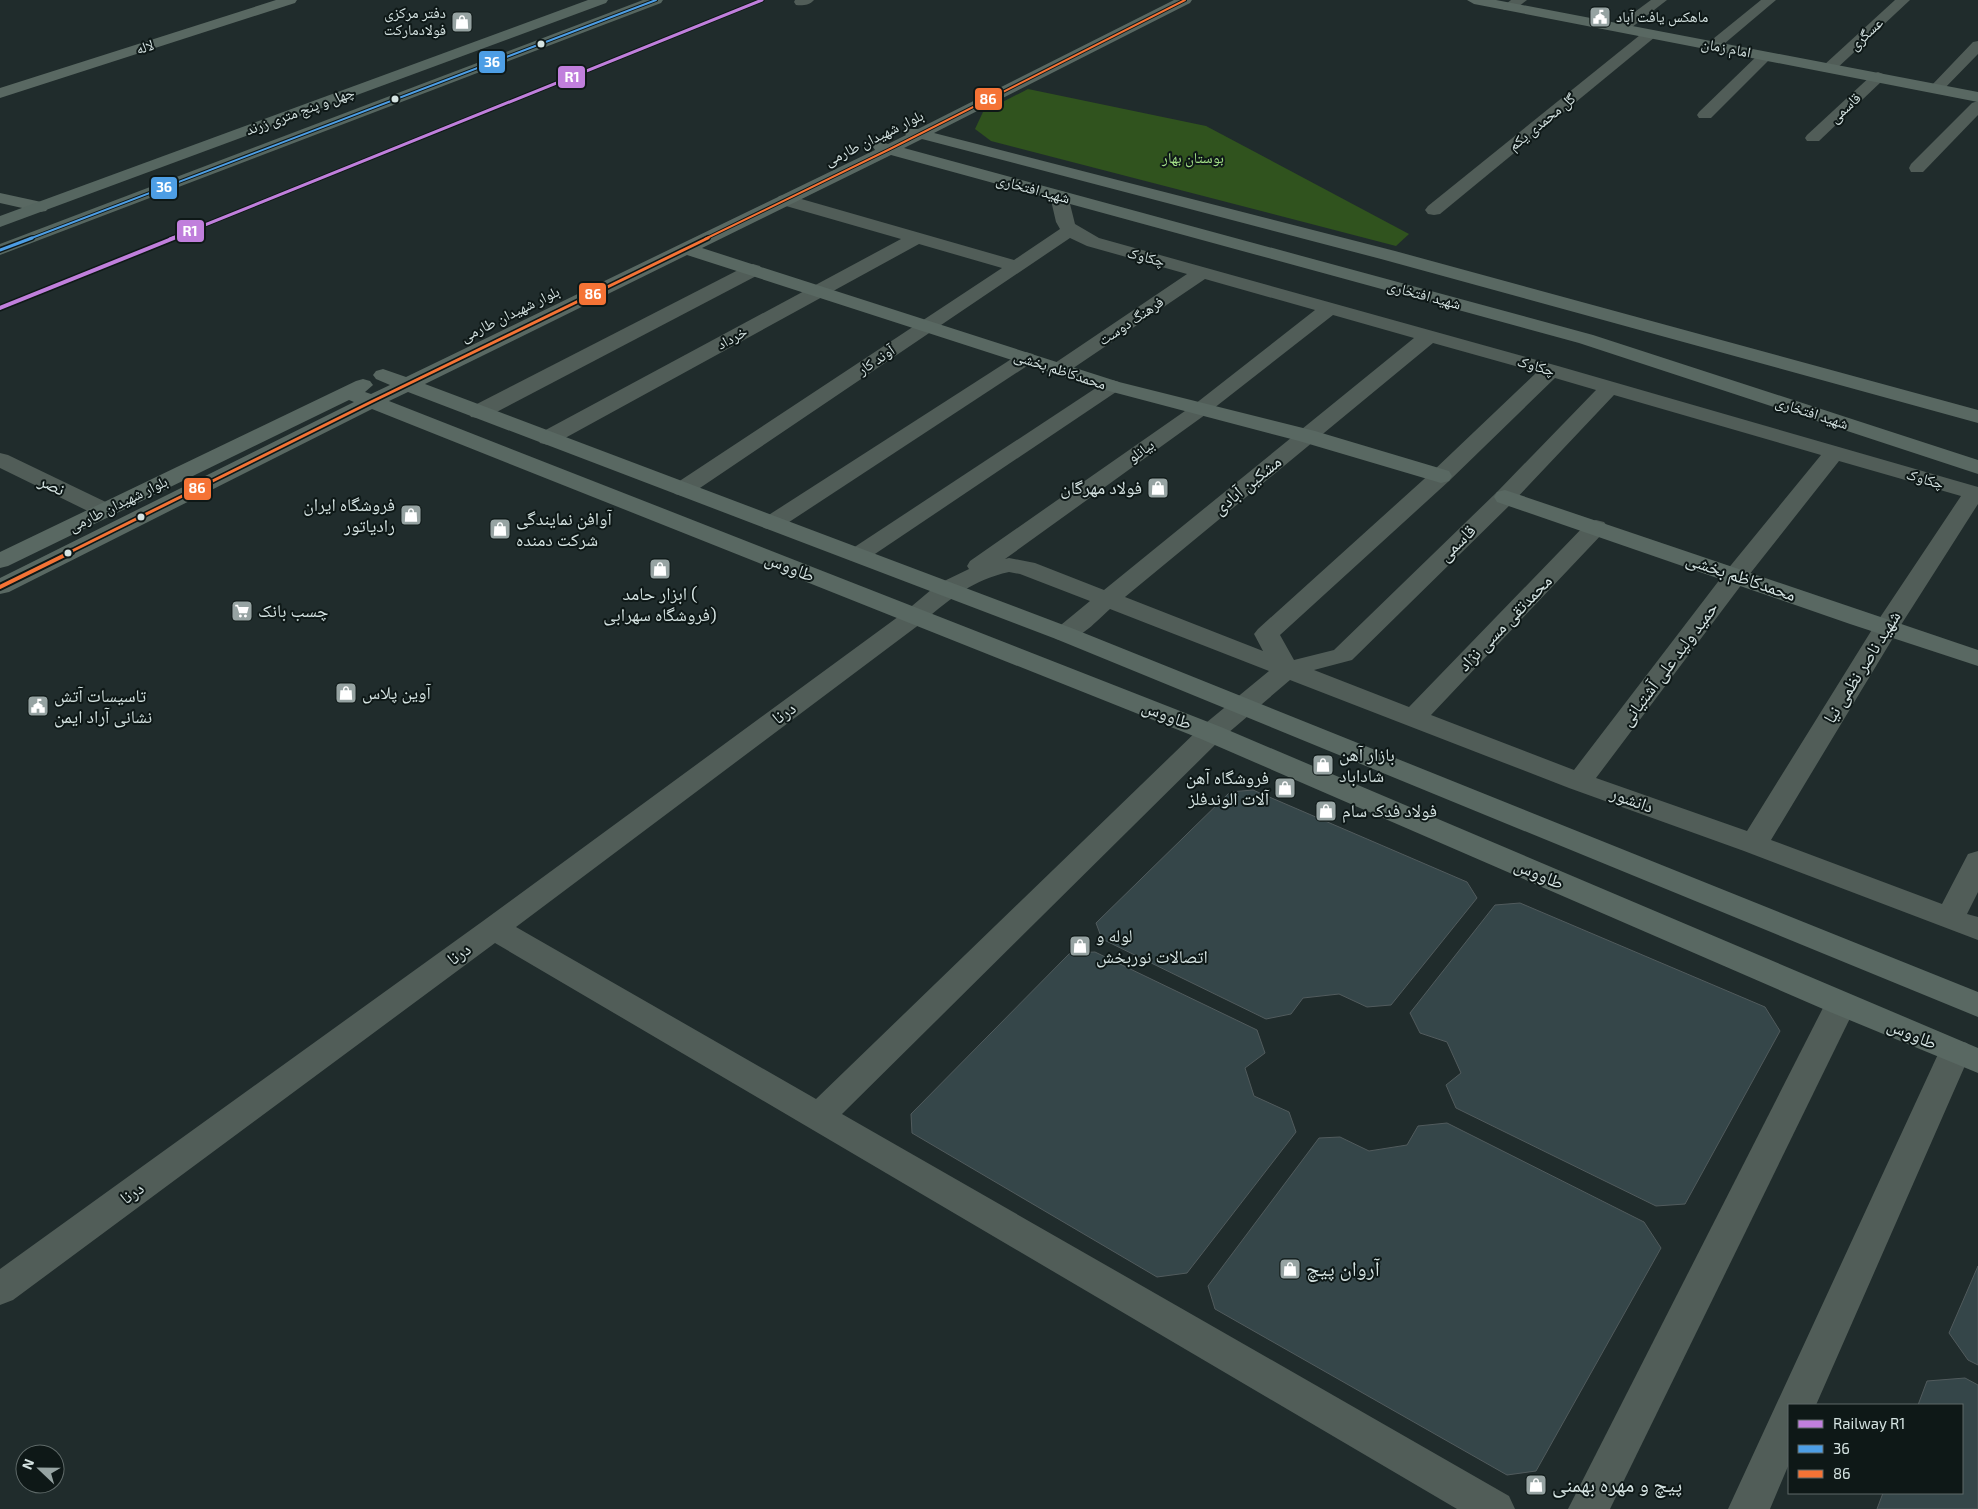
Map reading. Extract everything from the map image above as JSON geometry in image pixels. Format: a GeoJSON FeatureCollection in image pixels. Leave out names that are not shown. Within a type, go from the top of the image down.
{"type":"FeatureCollection","features":[{"type":"Feature","properties":{"kind":"main road","name":"لاله"},"geometry":{"type":"LineString","coordinates":[[0,93],[290,0]]}},
{"type":"Feature","properties":{"kind":"main road","name":"چهل و پنج متری زرند"},"geometry":{"type":"LineString","coordinates":[[0,222],[601,0]]}},
{"type":"Feature","properties":{"kind":"main road","name":"چهل و پنج متری زرند"},"geometry":{"type":"LineString","coordinates":[[0,250],[656,0]]}},
{"type":"Feature","properties":{"kind":"main road"},"geometry":{"type":"LineString","coordinates":[[1077,38],[1153,0]]}},
{"type":"Feature","properties":{"kind":"main road","name":"بلوار شهیدان طارمی"},"geometry":{"type":"LineString","coordinates":[[916,127],[1185,0]]}},
{"type":"Feature","properties":{"kind":"main road","name":"امام زمان"},"geometry":{"type":"LineString","coordinates":[[1474,0],[1514,3],[1650,34],[1978,96]]}},
{"type":"Feature","properties":{"kind":"main road","name":"شهید افتخاری"},"geometry":{"type":"LineString","coordinates":[[865,143],[916,127],[1978,417]]}},
{"type":"Feature","properties":{"kind":"main road","name":"بلوار شهیدان طارمی"},"geometry":{"type":"LineString","coordinates":[[0,561],[104,510],[359,397],[407,385],[832,176],[891,136]]}},
{"type":"Feature","properties":{"kind":"main road","name":"شهید افتخاری"},"geometry":{"type":"LineString","coordinates":[[891,136],[972,172],[1586,339],[1978,467]]}},
{"type":"Feature","properties":{"kind":"main road"},"geometry":{"type":"LineString","coordinates":[[832,176],[882,170]]}},
{"type":"Feature","properties":{"kind":"main road"},"geometry":{"type":"LineString","coordinates":[[905,170],[972,172]]}},
{"type":"Feature","properties":{"kind":"main road","name":"بلوار شهیدان طارمی"},"geometry":{"type":"LineString","coordinates":[[0,587],[359,397],[383,376],[804,172]]}},
{"type":"Feature","properties":{"kind":"main road"},"geometry":{"type":"LineString","coordinates":[[0,198],[40,207]]}},
{"type":"Feature","properties":{"kind":"main road","name":"محمدکاظم بخشی"},"geometry":{"type":"LineString","coordinates":[[685,248],[1112,386],[1307,436],[1441,476]]}},
{"type":"Feature","properties":{"kind":"main road","name":"طاووس"},"geometry":{"type":"LineString","coordinates":[[383,376],[1064,634],[1978,1005]]}},
{"type":"Feature","properties":{"kind":"main road","name":"طاووس"},"geometry":{"type":"LineString","coordinates":[[359,397],[1211,733],[1966,1057]]}},
{"type":"Feature","properties":{"kind":"main road","name":"محمدکاظم بخشی"},"geometry":{"type":"LineString","coordinates":[[1505,497],[1978,658]]}},
{"type":"Feature","properties":{"kind":"street"},"geometry":{"type":"LineString","coordinates":[[1622,28],[1660,0]]}},
{"type":"Feature","properties":{"kind":"street"},"geometry":{"type":"LineString","coordinates":[[1713,46],[1769,0]]}},
{"type":"Feature","properties":{"kind":"street","name":"عسگری"},"geometry":{"type":"LineString","coordinates":[[1829,68],[1902,0]]}},
{"type":"Feature","properties":{"kind":"street","name":"گل محمدی یکم"},"geometry":{"type":"LineString","coordinates":[[1434,210],[1650,34]]}},
{"type":"Feature","properties":{"kind":"street"},"geometry":{"type":"LineString","coordinates":[[1936,88],[1978,46]]}},
{"type":"Feature","properties":{"kind":"street"},"geometry":{"type":"LineString","coordinates":[[1705,115],[1765,56]]}},
{"type":"Feature","properties":{"kind":"street","name":"قاسمی"},"geometry":{"type":"LineString","coordinates":[[1813,138],[1878,77]]}},
{"type":"Feature","properties":{"kind":"street"},"geometry":{"type":"LineString","coordinates":[[1917,168],[1978,106]]}},
{"type":"Feature","properties":{"kind":"street"},"geometry":{"type":"LineString","coordinates":[[1059,196],[1064,223],[1069,231]]}},
{"type":"Feature","properties":{"kind":"street"},"geometry":{"type":"LineString","coordinates":[[785,200],[1016,266]]}},
{"type":"Feature","properties":{"kind":"street","name":"چکاوک"},"geometry":{"type":"LineString","coordinates":[[1069,231],[1093,242],[1551,370],[1976,494]]}},
{"type":"Feature","properties":{"kind":"street","name":"آوند کار"},"geometry":{"type":"LineString","coordinates":[[683,489],[1069,231]]}},
{"type":"Feature","properties":{"kind":"street","name":"خرداد"},"geometry":{"type":"LineString","coordinates":[[548,438],[916,238]]}},
{"type":"Feature","properties":{"kind":"street"},"geometry":{"type":"LineString","coordinates":[[479,412],[753,270]]}},
{"type":"Feature","properties":{"kind":"street","name":"فرهنگ دوست"},"geometry":{"type":"LineString","coordinates":[[1059,369],[1203,272]]}},
{"type":"Feature","properties":{"kind":"street","name":"بیانلو"},"geometry":{"type":"LineString","coordinates":[[947,589],[1202,408],[1330,308]]}},
{"type":"Feature","properties":{"kind":"street","name":"مشکین آبادی"},"geometry":{"type":"LineString","coordinates":[[1064,634],[1429,336]]}},
{"type":"Feature","properties":{"kind":"street"},"geometry":{"type":"LineString","coordinates":[[772,523],[1026,358]]}},
{"type":"Feature","properties":{"kind":"street"},"geometry":{"type":"LineString","coordinates":[[1286,670],[1267,634],[1441,476],[1551,370]]}},
{"type":"Feature","properties":{"kind":"street"},"geometry":{"type":"LineString","coordinates":[[858,555],[1112,386]]}},
{"type":"Feature","properties":{"kind":"street","name":"قاسمی"},"geometry":{"type":"LineString","coordinates":[[818,1116],[1241,706],[1286,670],[1343,655],[1505,497],[1610,387]]}},
{"type":"Feature","properties":{"kind":"street","name":"حمید ولید علی آشتیانی"},"geometry":{"type":"LineString","coordinates":[[1579,782],[1736,575],[1834,453]]}},
{"type":"Feature","properties":{"kind":"street","name":"نصر"},"geometry":{"type":"LineString","coordinates":[[0,460],[104,510]]}},
{"type":"Feature","properties":{"kind":"street","name":"شهید ناصر نظمی نیا"},"geometry":{"type":"LineString","coordinates":[[1754,844],[1886,628],[1976,494]]}},
{"type":"Feature","properties":{"kind":"street","name":"محمدتقی مسی نژاد"},"geometry":{"type":"LineString","coordinates":[[1413,718],[1596,527]]}},
{"type":"Feature","properties":{"kind":"street","name":"دانشور"},"geometry":{"type":"LineString","coordinates":[[947,589],[987,570],[1009,565],[1026,568],[1579,782],[1754,844],[1978,929]]}},
{"type":"Feature","properties":{"kind":"street","name":"درنا"},"geometry":{"type":"LineString","coordinates":[[0,1289],[494,928],[915,616],[947,589]]}},
{"type":"Feature","properties":{"kind":"street"},"geometry":{"type":"LineString","coordinates":[[1950,918],[1978,862]]}},
{"type":"Feature","properties":{"kind":"street"},"geometry":{"type":"LineString","coordinates":[[494,928],[1494,1509]]}},
{"type":"Feature","properties":{"kind":"street"},"geometry":{"type":"LineString","coordinates":[[1589,1509],[1841,1004]]}},
{"type":"Feature","properties":{"kind":"street"},"geometry":{"type":"LineString","coordinates":[[1796,1404],[1966,1057]]}},
{"type":"Feature","properties":{"kind":"street"},"geometry":{"type":"LineString","coordinates":[[1749,1509],[1788,1421]]}},
{"type":"Feature","properties":{"kind":"green space","name":"بوستان بهار"},"geometry":{"type":"Polygon","coordinates":[[[1028,89],[1206,126],[1409,234],[1396,246],[991,141],[975,129],[983,112],[1028,89]]]}},
{"type":"Feature","properties":{"kind":"building"},"geometry":{"type":"Polygon","coordinates":[[[1253,790],[1467,882],[1477,898],[1391,1005],[1367,1007],[1339,994],[1303,998],[1291,1014],[1266,1019],[1102,939],[1096,923],[1230,792],[1253,790]]]}},
{"type":"Feature","properties":{"kind":"building"},"geometry":{"type":"Polygon","coordinates":[[[1520,903],[1765,1007],[1780,1031],[1685,1204],[1656,1206],[1456,1108],[1446,1085],[1461,1073],[1447,1042],[1420,1033],[1410,1013],[1495,905],[1520,903]]]}},
{"type":"Feature","properties":{"kind":"building"},"geometry":{"type":"Polygon","coordinates":[[[1095,952],[1257,1030],[1265,1053],[1245,1068],[1254,1096],[1289,1112],[1296,1132],[1187,1273],[1157,1277],[912,1133],[911,1114],[1070,953],[1095,952]]]}},
{"type":"Feature","properties":{"kind":"building"},"geometry":{"type":"Polygon","coordinates":[[[1447,1123],[1644,1222],[1661,1248],[1536,1471],[1507,1475],[1215,1309],[1208,1286],[1319,1138],[1340,1137],[1369,1151],[1407,1145],[1418,1126],[1447,1123]]]}},
{"type":"Feature","properties":{"kind":"building"},"geometry":{"type":"Polygon","coordinates":[[[1978,1266],[1978,1365],[1968,1360],[1949,1333],[1978,1266]]]}},
{"type":"Feature","properties":{"kind":"building"},"geometry":{"type":"Polygon","coordinates":[[[1965,1378],[1978,1385],[1978,1509],[1877,1509],[1883,1494],[1963,1494],[1963,1404],[1918,1404],[1927,1381],[1965,1378]]]}},
{"type":"Feature","properties":{"kind":"rail line","name":"R1"},"geometry":{"type":"LineString","coordinates":[[0,308],[762,0]]}},
{"type":"Feature","properties":{"kind":"transit line","name":"36"},"geometry":{"type":"LineString","coordinates":[[0,250],[656,0]]}},
{"type":"Feature","properties":{"kind":"transit line","name":"86"},"geometry":{"type":"LineString","coordinates":[[0,587],[371,402],[890,149],[1185,0]]}},
{"type":"Feature","properties":{"kind":"place","name":"ماهکس یافت آباد"},"geometry":{"type":"Point","coordinates":[1600,17]}},
{"type":"Feature","properties":{"kind":"place","name":"دفتر مرکزی فولادمارکت"},"geometry":{"type":"Point","coordinates":[462,22]}},
{"type":"Feature","properties":{"kind":"place","name":"فولاد مهرگان"},"geometry":{"type":"Point","coordinates":[1158,488]}},
{"type":"Feature","properties":{"kind":"place","name":"فروشگاه ایران رادیاتور"},"geometry":{"type":"Point","coordinates":[411,515]}},
{"type":"Feature","properties":{"kind":"place","name":"آوافن نمایندگی شرکت دمنده"},"geometry":{"type":"Point","coordinates":[500,529]}},
{"type":"Feature","properties":{"kind":"place","name":"ابزار حامد ( فروشگاه سهرابی)"},"geometry":{"type":"Point","coordinates":[660,569]}},
{"type":"Feature","properties":{"kind":"place","name":"چسب بانک"},"geometry":{"type":"Point","coordinates":[242,611]}},
{"type":"Feature","properties":{"kind":"place","name":"آوین پلاس"},"geometry":{"type":"Point","coordinates":[346,693]}},
{"type":"Feature","properties":{"kind":"place","name":"تاسیسات آتش نشانی آراد ایمن"},"geometry":{"type":"Point","coordinates":[38,706]}},
{"type":"Feature","properties":{"kind":"place","name":"بازار آهن شاداباد"},"geometry":{"type":"Point","coordinates":[1323,765]}},
{"type":"Feature","properties":{"kind":"place","name":"فروشگاه آهن آلات الوندفلز"},"geometry":{"type":"Point","coordinates":[1285,788]}},
{"type":"Feature","properties":{"kind":"place","name":"فولاد فدک سام"},"geometry":{"type":"Point","coordinates":[1326,811]}},
{"type":"Feature","properties":{"kind":"place","name":"لوله و اتصالات نوربخش"},"geometry":{"type":"Point","coordinates":[1080,946]}},
{"type":"Feature","properties":{"kind":"place","name":"آروان پیچ"},"geometry":{"type":"Point","coordinates":[1290,1269]}},
{"type":"Feature","properties":{"kind":"place","name":"پیچ و مهره بهمنی"},"geometry":{"type":"Point","coordinates":[1536,1485]}}]}
